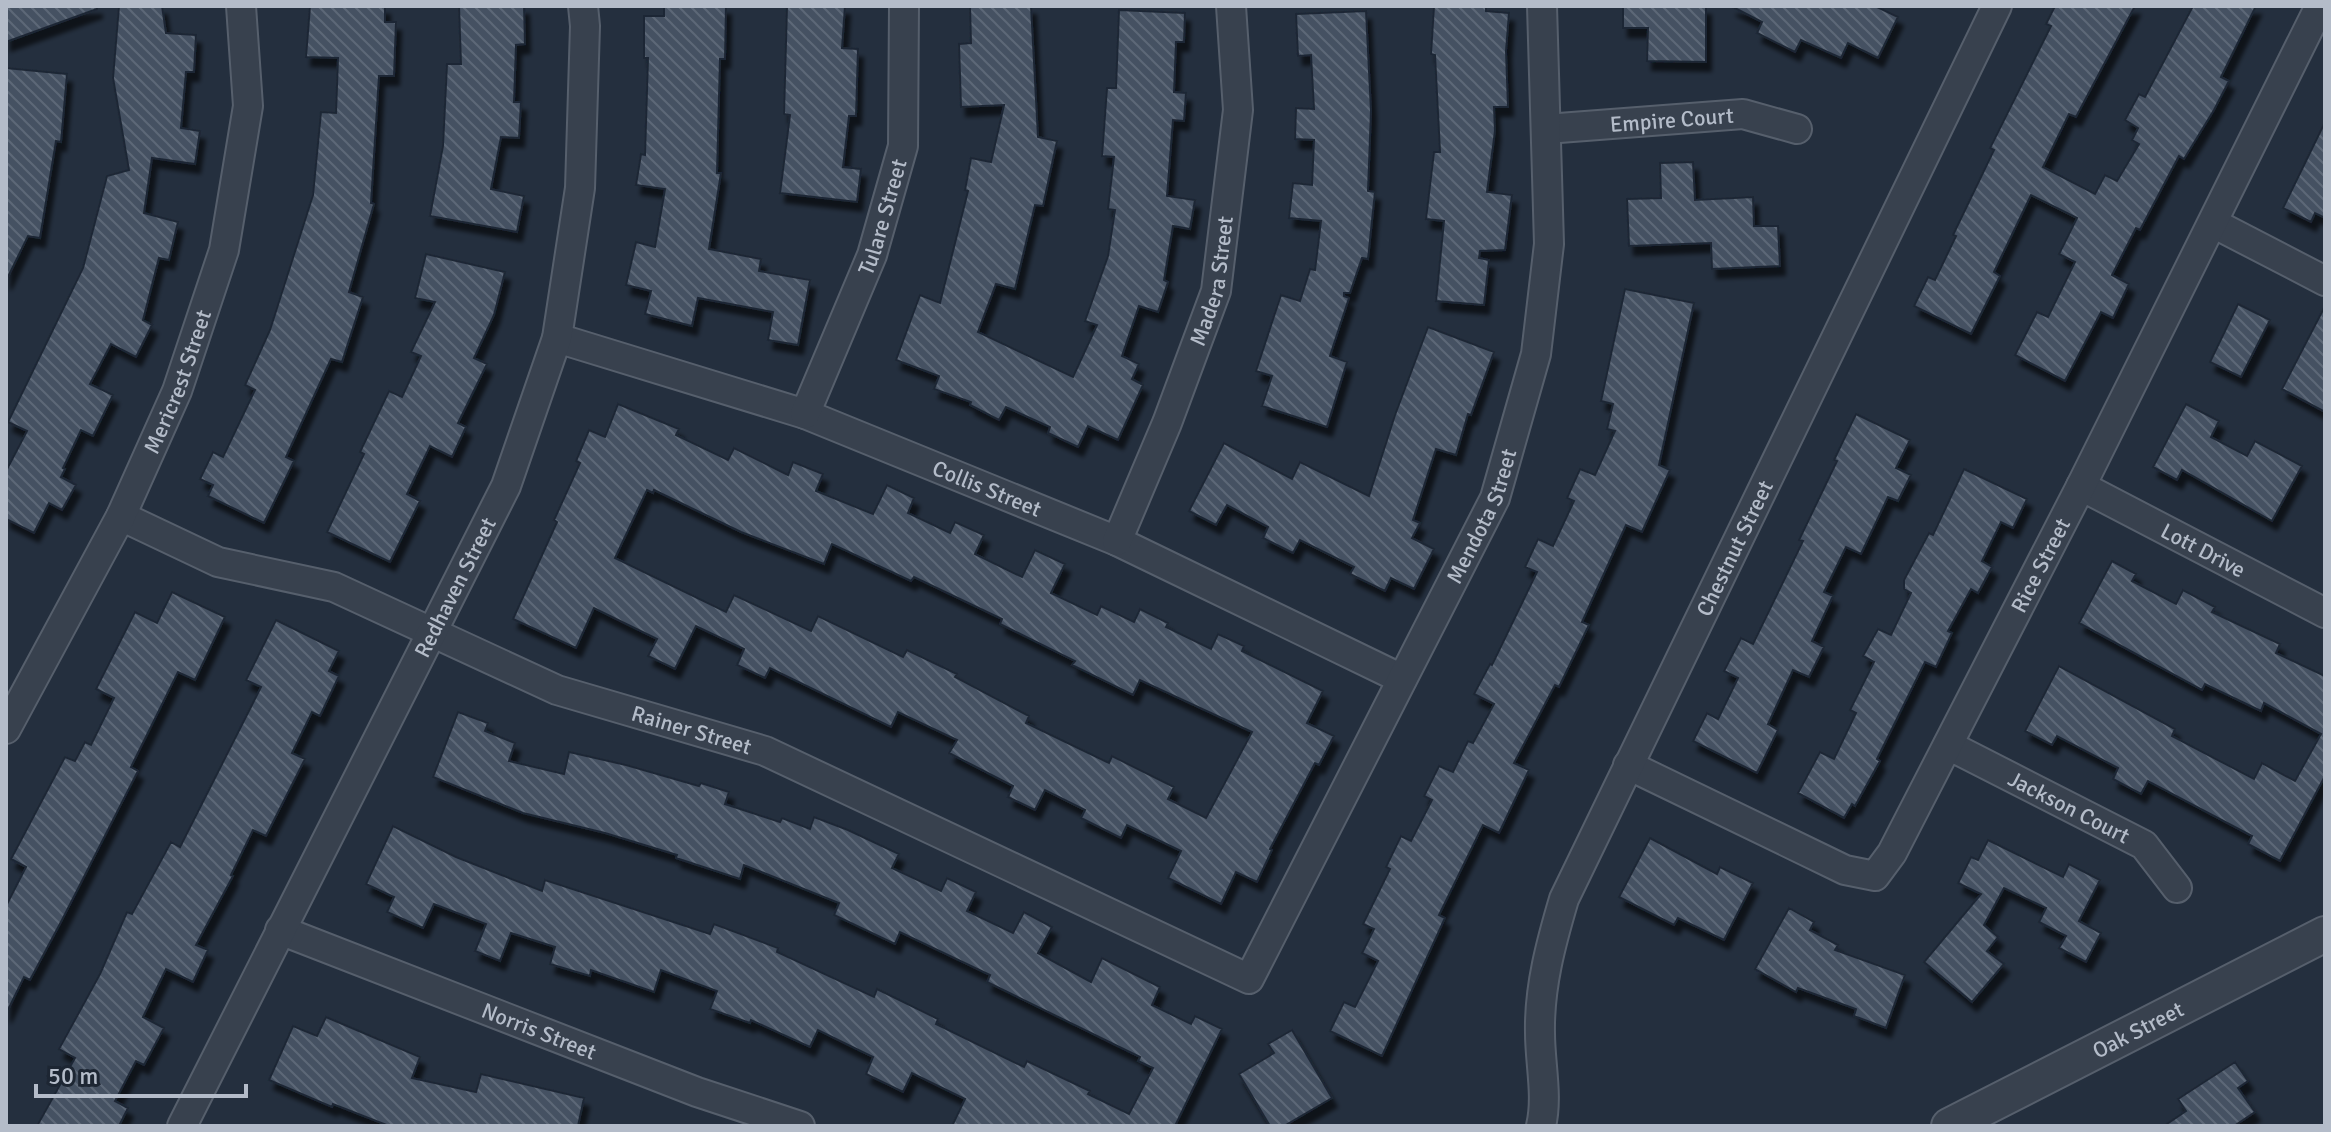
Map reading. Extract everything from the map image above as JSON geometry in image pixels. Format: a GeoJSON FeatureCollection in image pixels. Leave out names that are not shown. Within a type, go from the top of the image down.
{"type":"FeatureCollection","features":[{"type":"Feature","properties":{"kind":"street","name":"Mericrest Street"},"geometry":{"type":"LineString","coordinates":[[6,729],[121,516],[177,391],[224,250],[248,106],[241,6]]}},
{"type":"Feature","properties":{"kind":"street","name":"Redhaven Street"},"geometry":{"type":"LineString","coordinates":[[182,1126],[506,486],[557,338],[580,188],[583,6]]}},
{"type":"Feature","properties":{"kind":"street","name":"Tulare Street"},"geometry":{"type":"LineString","coordinates":[[805,414],[872,255],[903,146],[904,6]]}},
{"type":"Feature","properties":{"kind":"street","name":"Madera Street"},"geometry":{"type":"LineString","coordinates":[[1117,541],[1167,423],[1216,291],[1238,110],[1231,6]]}},
{"type":"Feature","properties":{"kind":"street","name":"Mendota Street"},"geometry":{"type":"LineString","coordinates":[[1249,979],[1495,498],[1536,354],[1549,244],[1542,6]]}},
{"type":"Feature","properties":{"kind":"street","name":"Chestnut Street"},"geometry":{"type":"LineString","coordinates":[[1548,1121],[1540,1031],[1546,959],[1564,899],[1997,6]]}},
{"type":"Feature","properties":{"kind":"street","name":"Rice Street"},"geometry":{"type":"LineString","coordinates":[[1628,765],[1845,870],[1875,876],[1892,853],[2081,486],[2320,6]]}},
{"type":"Feature","properties":{"kind":"street","name":"Empire Court"},"geometry":{"type":"LineString","coordinates":[[1546,129],[1743,114],[1797,129]]}},
{"type":"Feature","properties":{"kind":"street"},"geometry":{"type":"LineString","coordinates":[[2213,223],[2325,281]]}},
{"type":"Feature","properties":{"kind":"street","name":"Collis Street"},"geometry":{"type":"LineString","coordinates":[[557,338],[805,414],[1117,541],[1402,679]]}},
{"type":"Feature","properties":{"kind":"street","name":"Lott Drive"},"geometry":{"type":"LineString","coordinates":[[2081,486],[2325,613]]}},
{"type":"Feature","properties":{"kind":"street","name":"Rainer Street"},"geometry":{"type":"LineString","coordinates":[[121,516],[218,562],[334,587],[557,690],[765,751],[1249,979]]}},
{"type":"Feature","properties":{"kind":"street","name":"Jackson Court"},"geometry":{"type":"LineString","coordinates":[[1948,745],[2144,845],[2177,888]]}},
{"type":"Feature","properties":{"kind":"street","name":"Norris Street"},"geometry":{"type":"LineString","coordinates":[[280,930],[697,1092],[800,1126]]}},
{"type":"Feature","properties":{"kind":"street","name":"Oak Street"},"geometry":{"type":"LineString","coordinates":[[1949,1126],[2325,934]]}},
{"type":"Feature","properties":{"kind":"building"},"geometry":{"type":"Polygon","coordinates":[[[6,6],[97,6],[97,9],[6,42],[6,6]]]}},
{"type":"Feature","properties":{"kind":"building"},"geometry":{"type":"Polygon","coordinates":[[[119,6],[162,6],[166,33],[196,35],[194,72],[186,72],[181,128],[200,131],[195,164],[152,158],[144,213],[178,222],[169,260],[159,258],[143,320],[152,325],[136,357],[111,344],[90,384],[113,395],[93,436],[81,430],[63,468],[61,477],[76,485],[62,510],[49,503],[34,533],[6,519],[6,471],[27,431],[8,422],[83,268],[107,176],[129,170],[113,78],[119,6]]]}},
{"type":"Feature","properties":{"kind":"building"},"geometry":{"type":"Polygon","coordinates":[[[310,6],[385,6],[385,22],[396,22],[394,76],[379,76],[371,203],[374,204],[349,292],[363,297],[342,362],[331,359],[286,457],[294,461],[264,523],[208,496],[213,485],[200,479],[213,452],[223,457],[255,390],[245,385],[270,330],[313,195],[321,112],[336,113],[338,58],[306,57],[310,6]]]}},
{"type":"Feature","properties":{"kind":"building"},"geometry":{"type":"Polygon","coordinates":[[[459,6],[524,6],[525,44],[516,45],[514,102],[521,102],[519,138],[501,137],[491,189],[524,196],[517,232],[430,216],[443,146],[447,64],[461,64],[459,6]]]}},
{"type":"Feature","properties":{"kind":"building"},"geometry":{"type":"Polygon","coordinates":[[[664,6],[726,6],[725,59],[720,59],[717,173],[721,173],[709,249],[761,259],[759,271],[810,280],[798,345],[768,340],[773,312],[698,298],[692,326],[645,314],[651,291],[626,285],[636,242],[655,247],[665,189],[636,185],[641,154],[645,155],[648,58],[644,58],[644,16],[664,16],[664,6]]]}},
{"type":"Feature","properties":{"kind":"building"},"geometry":{"type":"Polygon","coordinates":[[[787,6],[845,6],[842,48],[858,49],[856,116],[849,116],[843,167],[861,169],[857,202],[780,193],[790,115],[784,114],[787,6]]]}},
{"type":"Feature","properties":{"kind":"building"},"geometry":{"type":"Polygon","coordinates":[[[970,6],[1031,6],[1038,137],[1057,141],[1043,206],[1035,205],[1015,289],[996,284],[978,332],[1073,377],[1097,325],[1085,321],[1108,256],[1115,210],[1108,209],[1114,157],[1102,156],[1107,88],[1116,88],[1119,10],[1185,13],[1184,42],[1176,42],[1174,92],[1186,93],[1184,121],[1173,120],[1167,196],[1195,200],[1190,229],[1173,226],[1164,280],[1168,282],[1158,312],[1139,306],[1122,356],[1139,364],[1132,379],[1143,385],[1118,440],[1088,426],[1078,447],[1048,433],[1050,427],[1006,407],[999,420],[970,405],[971,402],[934,389],[939,376],[896,360],[920,295],[940,303],[968,191],[965,190],[971,158],[991,162],[1004,105],[961,107],[959,44],[971,43],[970,6]]]}},
{"type":"Feature","properties":{"kind":"building"},"geometry":{"type":"Polygon","coordinates":[[[1434,6],[1486,6],[1486,11],[1509,13],[1506,51],[1508,107],[1494,107],[1495,131],[1487,192],[1512,195],[1505,250],[1480,251],[1479,258],[1489,260],[1484,305],[1436,301],[1444,221],[1426,219],[1434,152],[1440,152],[1435,55],[1431,54],[1434,6]]]}},
{"type":"Feature","properties":{"kind":"building"},"geometry":{"type":"Polygon","coordinates":[[[1623,6],[1706,6],[1706,62],[1647,61],[1648,28],[1623,28],[1623,6]]]}},
{"type":"Feature","properties":{"kind":"building"},"geometry":{"type":"Polygon","coordinates":[[[1731,6],[1875,6],[1898,17],[1878,58],[1848,43],[1841,58],[1801,40],[1795,52],[1757,33],[1762,22],[1731,6]]]}},
{"type":"Feature","properties":{"kind":"building"},"geometry":{"type":"Polygon","coordinates":[[[2055,6],[2135,6],[2076,117],[2069,114],[2043,167],[2095,194],[2105,175],[2117,181],[2139,144],[2132,140],[2138,128],[2125,120],[2139,94],[2145,97],[2193,6],[2256,6],[2221,77],[2229,81],[2214,110],[2184,159],[2179,156],[2112,275],[2129,284],[2113,318],[2101,312],[2065,381],[2015,355],[2037,312],[2048,317],[2075,262],[2059,254],[2077,218],[2031,195],[1994,272],[2000,276],[1971,334],[1914,306],[1928,277],[1935,280],[1956,236],[1953,235],[1994,150],[1990,148],[2051,26],[2046,24],[2055,6]]]}},
{"type":"Feature","properties":{"kind":"building"},"geometry":{"type":"Polygon","coordinates":[[[1366,11],[1371,111],[1368,191],[1375,192],[1368,259],[1362,258],[1350,293],[1344,293],[1349,298],[1330,356],[1347,362],[1327,427],[1262,406],[1272,376],[1256,371],[1281,295],[1300,301],[1310,269],[1315,270],[1321,221],[1289,218],[1293,183],[1312,185],[1314,140],[1295,139],[1296,108],[1314,109],[1311,55],[1298,56],[1296,14],[1366,11]]]}},
{"type":"Feature","properties":{"kind":"building"},"geometry":{"type":"Polygon","coordinates":[[[6,68],[67,74],[61,142],[56,141],[40,238],[28,236],[6,281],[6,68]]]}},
{"type":"Feature","properties":{"kind":"building"},"geometry":{"type":"Polygon","coordinates":[[[2325,122],[2325,218],[2315,213],[2311,222],[2283,208],[2325,122]]]}},
{"type":"Feature","properties":{"kind":"building"},"geometry":{"type":"Polygon","coordinates":[[[1693,162],[1695,200],[1753,197],[1754,226],[1778,226],[1780,266],[1712,269],[1711,243],[1629,246],[1627,199],[1661,198],[1660,163],[1693,162]]]}},
{"type":"Feature","properties":{"kind":"building"},"geometry":{"type":"Polygon","coordinates":[[[426,254],[505,272],[494,315],[474,358],[487,364],[458,423],[466,427],[452,457],[430,446],[407,494],[420,501],[390,562],[327,532],[364,454],[360,452],[389,391],[402,397],[421,356],[411,352],[435,302],[415,298],[426,254]]]}},
{"type":"Feature","properties":{"kind":"building"},"geometry":{"type":"Polygon","coordinates":[[[1625,289],[1694,303],[1659,465],[1670,470],[1642,532],[1626,525],[1582,622],[1589,625],[1559,687],[1555,685],[1514,763],[1529,770],[1499,833],[1483,825],[1439,915],[1445,918],[1382,1056],[1330,1031],[1344,1002],[1355,1007],[1378,961],[1362,953],[1374,929],[1363,924],[1390,869],[1386,867],[1401,836],[1411,841],[1432,800],[1424,796],[1439,766],[1453,772],[1468,741],[1473,743],[1494,704],[1474,694],[1492,665],[1537,572],[1525,567],[1538,539],[1553,546],[1574,501],[1567,498],[1580,469],[1595,475],[1615,431],[1607,429],[1613,404],[1601,401],[1625,289]]]}},
{"type":"Feature","properties":{"kind":"building"},"geometry":{"type":"Polygon","coordinates":[[[2238,304],[2270,320],[2241,377],[2210,362],[2238,304]]]}},
{"type":"Feature","properties":{"kind":"building"},"geometry":{"type":"Polygon","coordinates":[[[2325,306],[2325,412],[2282,389],[2325,306]]]}},
{"type":"Feature","properties":{"kind":"building"},"geometry":{"type":"Polygon","coordinates":[[[1428,327],[1494,352],[1471,415],[1468,414],[1456,455],[1436,449],[1413,520],[1420,523],[1412,538],[1434,549],[1414,589],[1391,578],[1385,591],[1350,574],[1354,567],[1300,540],[1293,553],[1263,538],[1268,527],[1227,505],[1216,525],[1189,511],[1224,443],[1292,479],[1300,462],[1369,496],[1428,327]]]}},
{"type":"Feature","properties":{"kind":"building"},"geometry":{"type":"Polygon","coordinates":[[[618,404],[679,429],[676,435],[728,460],[734,448],[788,475],[793,462],[823,474],[816,491],[873,514],[887,485],[914,498],[908,513],[950,533],[955,522],[984,535],[975,554],[1022,577],[1035,550],[1065,564],[1051,593],[1097,615],[1101,606],[1134,622],[1140,609],[1168,623],[1166,627],[1211,649],[1218,634],[1244,646],[1242,651],[1323,691],[1307,723],[1334,736],[1319,765],[1315,763],[1270,849],[1257,882],[1236,872],[1221,904],[1168,878],[1181,851],[1127,825],[1121,838],[1081,818],[1085,810],[1045,790],[1035,810],[1008,797],[1013,786],[949,753],[957,740],[898,712],[891,727],[770,668],[765,678],[737,665],[744,649],[696,626],[675,669],[648,656],[657,639],[594,608],[576,648],[513,619],[557,522],[554,520],[580,463],[576,461],[589,430],[605,437],[618,404]],[[647,490],[615,558],[726,612],[734,595],[811,631],[818,616],[903,657],[907,650],[957,674],[955,677],[1029,716],[1026,723],[1109,763],[1112,756],[1174,787],[1168,799],[1206,818],[1252,732],[1140,680],[1133,695],[1072,665],[1075,661],[1000,624],[1002,619],[914,577],[911,581],[832,544],[824,564],[741,532],[654,490],[653,493],[647,490]]]}},
{"type":"Feature","properties":{"kind":"building"},"geometry":{"type":"Polygon","coordinates":[[[2186,404],[2219,421],[2211,437],[2247,456],[2255,441],[2302,466],[2272,521],[2182,470],[2177,480],[2153,467],[2186,404]]]}},
{"type":"Feature","properties":{"kind":"building"},"geometry":{"type":"Polygon","coordinates":[[[1856,414],[1910,440],[1896,468],[1911,475],[1898,501],[1888,497],[1861,554],[1846,547],[1824,592],[1833,596],[1812,641],[1824,647],[1809,677],[1793,670],[1768,724],[1778,730],[1757,773],[1693,741],[1707,713],[1718,719],[1738,678],[1724,671],[1741,638],[1753,644],[1803,541],[1799,540],[1856,414]]]}},
{"type":"Feature","properties":{"kind":"building"},"geometry":{"type":"Polygon","coordinates":[[[1964,469],[2027,499],[2013,528],[2001,522],[1982,561],[1992,567],[1978,593],[1971,589],[1948,631],[1952,633],[1936,667],[1925,662],[1877,759],[1880,761],[1855,806],[1852,804],[1844,818],[1798,793],[1820,752],[1834,759],[1856,713],[1850,710],[1874,662],[1863,656],[1878,629],[1891,635],[1911,593],[1904,589],[1904,580],[1929,533],[1933,535],[1964,469]]]}},
{"type":"Feature","properties":{"kind":"building"},"geometry":{"type":"Polygon","coordinates":[[[2112,561],[2136,574],[2132,581],[2176,604],[2183,590],[2215,607],[2212,612],[2280,644],[2276,653],[2325,676],[2325,776],[2280,861],[2248,844],[2252,836],[2148,781],[2141,794],[2113,779],[2118,768],[2057,736],[2052,745],[2025,731],[2059,666],[2175,729],[2172,736],[2254,779],[2262,763],[2295,781],[2321,734],[2264,703],[2261,711],[2205,684],[2202,690],[2079,623],[2112,561]]]}},
{"type":"Feature","properties":{"kind":"building"},"geometry":{"type":"Polygon","coordinates":[[[172,592],[225,617],[195,680],[178,672],[131,767],[138,771],[30,980],[24,977],[6,1014],[6,906],[26,867],[11,859],[65,757],[75,761],[85,742],[91,745],[114,698],[96,689],[135,612],[157,623],[172,592]]]}},
{"type":"Feature","properties":{"kind":"building"},"geometry":{"type":"Polygon","coordinates":[[[276,620],[339,651],[329,671],[339,676],[320,716],[312,712],[292,753],[305,759],[266,836],[253,830],[233,876],[196,945],[208,950],[193,982],[166,969],[143,1017],[164,1028],[144,1065],[136,1061],[115,1101],[128,1108],[119,1126],[37,1126],[75,1058],[59,1049],[100,974],[127,912],[132,914],[171,842],[180,847],[261,687],[246,680],[276,620]]]}},
{"type":"Feature","properties":{"kind":"building"},"geometry":{"type":"Polygon","coordinates":[[[458,712],[488,723],[485,731],[515,743],[509,761],[564,774],[569,752],[729,792],[725,804],[780,822],[782,818],[810,829],[814,817],[848,830],[899,854],[892,868],[941,891],[947,878],[976,892],[967,911],[1013,933],[1024,912],[1052,927],[1038,953],[1091,982],[1102,958],[1160,987],[1152,1005],[1191,1024],[1195,1016],[1222,1029],[1175,1126],[952,1126],[965,1099],[912,1073],[903,1092],[866,1074],[873,1057],[818,1030],[810,1047],[751,1020],[750,1023],[710,1009],[717,991],[661,970],[654,992],[591,970],[590,976],[550,964],[555,947],[511,933],[500,961],[475,951],[486,924],[434,904],[423,928],[387,912],[394,897],[366,884],[393,826],[456,857],[542,891],[545,880],[710,934],[714,924],[778,948],[777,952],[874,997],[877,989],[938,1019],[936,1024],[1024,1067],[1027,1061],[1090,1091],[1088,1094],[1129,1114],[1153,1068],[1138,1061],[1140,1057],[987,982],[990,975],[900,932],[895,944],[834,915],[839,903],[744,865],[740,879],[605,833],[523,813],[433,777],[458,712]]]}},
{"type":"Feature","properties":{"kind":"building"},"geometry":{"type":"Polygon","coordinates":[[[1650,838],[1717,874],[1720,867],[1753,883],[1724,940],[1678,918],[1674,925],[1619,897],[1650,838]]]}},
{"type":"Feature","properties":{"kind":"building"},"geometry":{"type":"Polygon","coordinates":[[[1988,840],[2063,877],[2069,864],[2100,880],[2079,921],[2101,933],[2086,962],[2059,948],[2066,936],[2039,922],[2046,908],[2004,888],[1984,925],[1998,937],[1987,951],[2004,964],[1972,1002],[1924,962],[1981,894],[1958,883],[1971,857],[1978,860],[1988,840]]]}},
{"type":"Feature","properties":{"kind":"building"},"geometry":{"type":"Polygon","coordinates":[[[1789,908],[1814,922],[1810,930],[1838,945],[1835,950],[1905,975],[1886,1028],[1854,1016],[1856,1009],[1798,988],[1796,992],[1755,969],[1789,908]]]}},
{"type":"Feature","properties":{"kind":"building"},"geometry":{"type":"Polygon","coordinates":[[[326,1017],[420,1057],[412,1078],[476,1092],[481,1074],[584,1098],[578,1126],[389,1126],[333,1104],[332,1107],[269,1080],[293,1026],[317,1036],[326,1017]]]}},
{"type":"Feature","properties":{"kind":"building"},"geometry":{"type":"Polygon","coordinates":[[[1292,1030],[1332,1098],[1284,1126],[1270,1126],[1239,1074],[1274,1053],[1268,1044],[1292,1030]]]}},
{"type":"Feature","properties":{"kind":"building"},"geometry":{"type":"Polygon","coordinates":[[[2235,1062],[2248,1081],[2238,1088],[2255,1112],[2234,1126],[2164,1126],[2186,1111],[2178,1099],[2235,1062]]]}}]}
